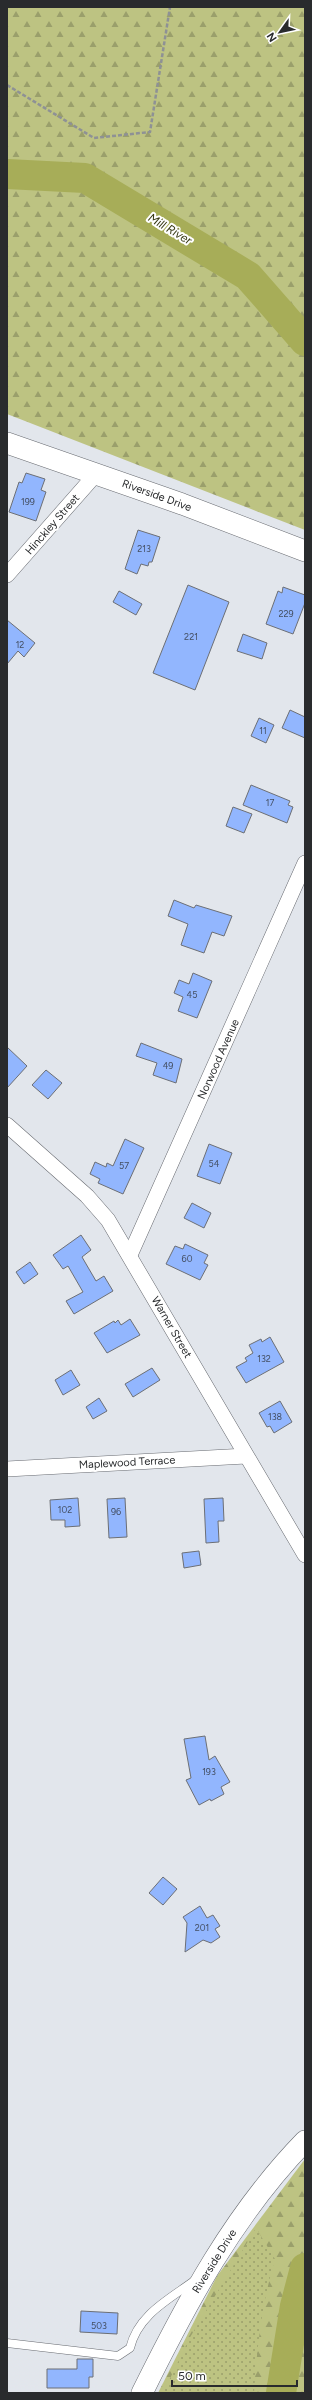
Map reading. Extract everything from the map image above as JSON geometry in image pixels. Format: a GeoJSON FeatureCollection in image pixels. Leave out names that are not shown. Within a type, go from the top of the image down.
{"type":"FeatureCollection","features":[{"type":"Feature","properties":{"kind":"street","name":"Riverside Drive"},"geometry":{"type":"LineString","coordinates":[[7,443],[305,551]]}},
{"type":"Feature","properties":{"kind":"street","name":"Hinckley Street"},"geometry":{"type":"LineString","coordinates":[[7,575],[96,474]]}},
{"type":"Feature","properties":{"kind":"street","name":"Norwood Avenue"},"geometry":{"type":"LineString","coordinates":[[130,1255],[305,863]]}},
{"type":"Feature","properties":{"kind":"street","name":"Warner Street"},"geometry":{"type":"LineString","coordinates":[[7,1125],[87,1196],[108,1220],[130,1255],[246,1456],[300,1535],[305,1555]]}},
{"type":"Feature","properties":{"kind":"street","name":"Maplewood Terrace"},"geometry":{"type":"LineString","coordinates":[[7,1469],[246,1456]]}},
{"type":"Feature","properties":{"kind":"street","name":"Riverside Drive"},"geometry":{"type":"LineString","coordinates":[[142,2393],[176,2325],[206,2272],[252,2202],[305,2141]]}},
{"type":"Feature","properties":{"kind":"lane"},"geometry":{"type":"LineString","coordinates":[[7,2343],[118,2356],[130,2348],[134,2333],[151,2312],[206,2272]]}},
{"type":"Feature","properties":{"kind":"path"},"geometry":{"type":"LineString","coordinates":[[7,85],[94,138],[150,132],[170,7]]}},
{"type":"Feature","properties":{"kind":"green space"},"geometry":{"type":"Polygon","coordinates":[[[7,7],[305,7],[305,530],[7,414],[7,7]]]}},
{"type":"Feature","properties":{"kind":"green space"},"geometry":{"type":"Polygon","coordinates":[[[305,2159],[305,2393],[158,2393],[217,2276],[305,2159]]]}},
{"type":"Feature","properties":{"kind":"green space"},"geometry":{"type":"Polygon","coordinates":[[[256,2228],[275,2259],[270,2276],[261,2325],[254,2393],[163,2393],[189,2339],[256,2228]]]}},
{"type":"Feature","properties":{"kind":"building"},"geometry":{"type":"Polygon","coordinates":[[[26,473],[45,479],[41,490],[46,492],[36,521],[9,512],[19,482],[22,483],[26,473]]]}},
{"type":"Feature","properties":{"kind":"building"},"geometry":{"type":"Polygon","coordinates":[[[138,530],[160,537],[152,562],[149,562],[148,566],[141,564],[137,574],[125,569],[138,530]]]}},
{"type":"Feature","properties":{"kind":"building"},"geometry":{"type":"Polygon","coordinates":[[[188,585],[229,602],[195,690],[153,673],[188,585]]]}},
{"type":"Feature","properties":{"kind":"building"},"geometry":{"type":"Polygon","coordinates":[[[283,587],[305,595],[305,603],[293,634],[266,624],[278,591],[282,593],[283,587]]]}},
{"type":"Feature","properties":{"kind":"building"},"geometry":{"type":"Polygon","coordinates":[[[119,591],[142,604],[136,615],[113,602],[119,591]]]}},
{"type":"Feature","properties":{"kind":"building"},"geometry":{"type":"Polygon","coordinates":[[[7,620],[35,643],[24,657],[18,651],[7,664],[7,620]]]}},
{"type":"Feature","properties":{"kind":"building"},"geometry":{"type":"Polygon","coordinates":[[[243,634],[267,643],[262,659],[237,651],[243,634]]]}},
{"type":"Feature","properties":{"kind":"building"},"geometry":{"type":"Polygon","coordinates":[[[290,710],[305,717],[305,738],[282,728],[290,710]]]}},
{"type":"Feature","properties":{"kind":"building"},"geometry":{"type":"Polygon","coordinates":[[[259,718],[274,725],[266,743],[251,736],[259,718]]]}},
{"type":"Feature","properties":{"kind":"building"},"geometry":{"type":"Polygon","coordinates":[[[251,785],[290,801],[288,805],[293,807],[287,823],[243,805],[251,785]]]}},
{"type":"Feature","properties":{"kind":"building"},"geometry":{"type":"Polygon","coordinates":[[[233,807],[252,814],[244,833],[226,826],[233,807]]]}},
{"type":"Feature","properties":{"kind":"building"},"geometry":{"type":"Polygon","coordinates":[[[174,900],[194,908],[196,905],[232,916],[224,936],[212,932],[204,953],[181,945],[188,924],[168,916],[174,900]]]}},
{"type":"Feature","properties":{"kind":"building"},"geometry":{"type":"Polygon","coordinates":[[[193,973],[212,981],[197,1018],[178,1011],[183,997],[174,993],[179,980],[189,984],[193,973]]]}},
{"type":"Feature","properties":{"kind":"building"},"geometry":{"type":"Polygon","coordinates":[[[141,1043],[182,1059],[176,1083],[153,1075],[157,1063],[136,1056],[141,1043]]]}},
{"type":"Feature","properties":{"kind":"building"},"geometry":{"type":"Polygon","coordinates":[[[7,1047],[27,1066],[7,1088],[7,1047]]]}},
{"type":"Feature","properties":{"kind":"building"},"geometry":{"type":"Polygon","coordinates":[[[46,1070],[62,1083],[48,1099],[32,1085],[46,1070]]]}},
{"type":"Feature","properties":{"kind":"building"},"geometry":{"type":"Polygon","coordinates":[[[125,1139],[144,1148],[123,1194],[98,1183],[100,1179],[90,1174],[95,1162],[106,1167],[107,1163],[113,1166],[125,1139]]]}},
{"type":"Feature","properties":{"kind":"building"},"geometry":{"type":"Polygon","coordinates":[[[209,1144],[232,1153],[220,1184],[197,1176],[209,1144]]]}},
{"type":"Feature","properties":{"kind":"building"},"geometry":{"type":"Polygon","coordinates":[[[192,1203],[211,1213],[204,1228],[184,1218],[192,1203]]]}},
{"type":"Feature","properties":{"kind":"building"},"geometry":{"type":"Polygon","coordinates":[[[81,1235],[91,1250],[82,1257],[96,1281],[104,1276],[113,1291],[74,1314],[66,1301],[83,1292],[68,1266],[63,1269],[53,1255],[81,1235]]]}},
{"type":"Feature","properties":{"kind":"building"},"geometry":{"type":"Polygon","coordinates":[[[185,1244],[208,1255],[204,1263],[208,1265],[200,1280],[166,1264],[175,1246],[183,1249],[185,1244]]]}},
{"type":"Feature","properties":{"kind":"building"},"geometry":{"type":"Polygon","coordinates":[[[30,1262],[38,1274],[24,1284],[16,1272],[30,1262]]]}},
{"type":"Feature","properties":{"kind":"building"},"geometry":{"type":"Polygon","coordinates":[[[130,1319],[140,1335],[107,1353],[94,1333],[114,1321],[115,1323],[118,1320],[121,1325],[130,1319]]]}},
{"type":"Feature","properties":{"kind":"building"},"geometry":{"type":"Polygon","coordinates":[[[270,1337],[284,1362],[246,1383],[236,1367],[247,1361],[245,1358],[253,1353],[249,1345],[261,1339],[262,1342],[270,1337]]]}},
{"type":"Feature","properties":{"kind":"building"},"geometry":{"type":"Polygon","coordinates":[[[152,1368],[160,1380],[133,1397],[125,1384],[152,1368]]]}},
{"type":"Feature","properties":{"kind":"building"},"geometry":{"type":"Polygon","coordinates":[[[71,1370],[80,1385],[63,1395],[55,1380],[71,1370]]]}},
{"type":"Feature","properties":{"kind":"building"},"geometry":{"type":"Polygon","coordinates":[[[99,1398],[107,1411],[93,1419],[86,1407],[99,1398]]]}},
{"type":"Feature","properties":{"kind":"building"},"geometry":{"type":"Polygon","coordinates":[[[280,1401],[292,1422],[274,1433],[270,1426],[267,1427],[259,1413],[280,1401]]]}},
{"type":"Feature","properties":{"kind":"building"},"geometry":{"type":"Polygon","coordinates":[[[78,1498],[80,1526],[65,1527],[65,1520],[51,1520],[50,1500],[78,1498]]]}},
{"type":"Feature","properties":{"kind":"building"},"geometry":{"type":"Polygon","coordinates":[[[125,1498],[127,1537],[109,1538],[107,1499],[125,1498]]]}},
{"type":"Feature","properties":{"kind":"building"},"geometry":{"type":"Polygon","coordinates":[[[223,1498],[224,1521],[218,1521],[219,1542],[206,1543],[204,1499],[223,1498]]]}},
{"type":"Feature","properties":{"kind":"building"},"geometry":{"type":"Polygon","coordinates":[[[199,1551],[201,1565],[184,1568],[182,1553],[199,1551]]]}},
{"type":"Feature","properties":{"kind":"building"},"geometry":{"type":"Polygon","coordinates":[[[205,1736],[209,1760],[215,1756],[230,1782],[221,1787],[224,1794],[199,1805],[186,1780],[191,1778],[184,1739],[205,1736]]]}},
{"type":"Feature","properties":{"kind":"building"},"geometry":{"type":"Polygon","coordinates":[[[163,1877],[177,1889],[163,1905],[149,1893],[163,1877]]]}},
{"type":"Feature","properties":{"kind":"building"},"geometry":{"type":"Polygon","coordinates":[[[200,1906],[207,1918],[213,1915],[220,1926],[215,1929],[220,1937],[211,1943],[203,1940],[185,1952],[187,1923],[183,1917],[200,1906]]]}},
{"type":"Feature","properties":{"kind":"building"},"geometry":{"type":"Polygon","coordinates":[[[81,2311],[118,2313],[117,2334],[80,2332],[81,2311]]]}},
{"type":"Feature","properties":{"kind":"building"},"geometry":{"type":"Polygon","coordinates":[[[77,2359],[93,2359],[93,2377],[89,2377],[89,2388],[47,2388],[47,2369],[77,2369],[77,2359]]]}},
{"type":"Feature","properties":{"kind":"waterway","name":"Mill River"},"geometry":{"type":"LineString","coordinates":[[7,174],[85,178],[248,276],[305,341]]}},
{"type":"Feature","properties":{"kind":"waterway","name":"Mill River"},"geometry":{"type":"LineString","coordinates":[[281,2393],[295,2306],[305,2268]]}}]}
